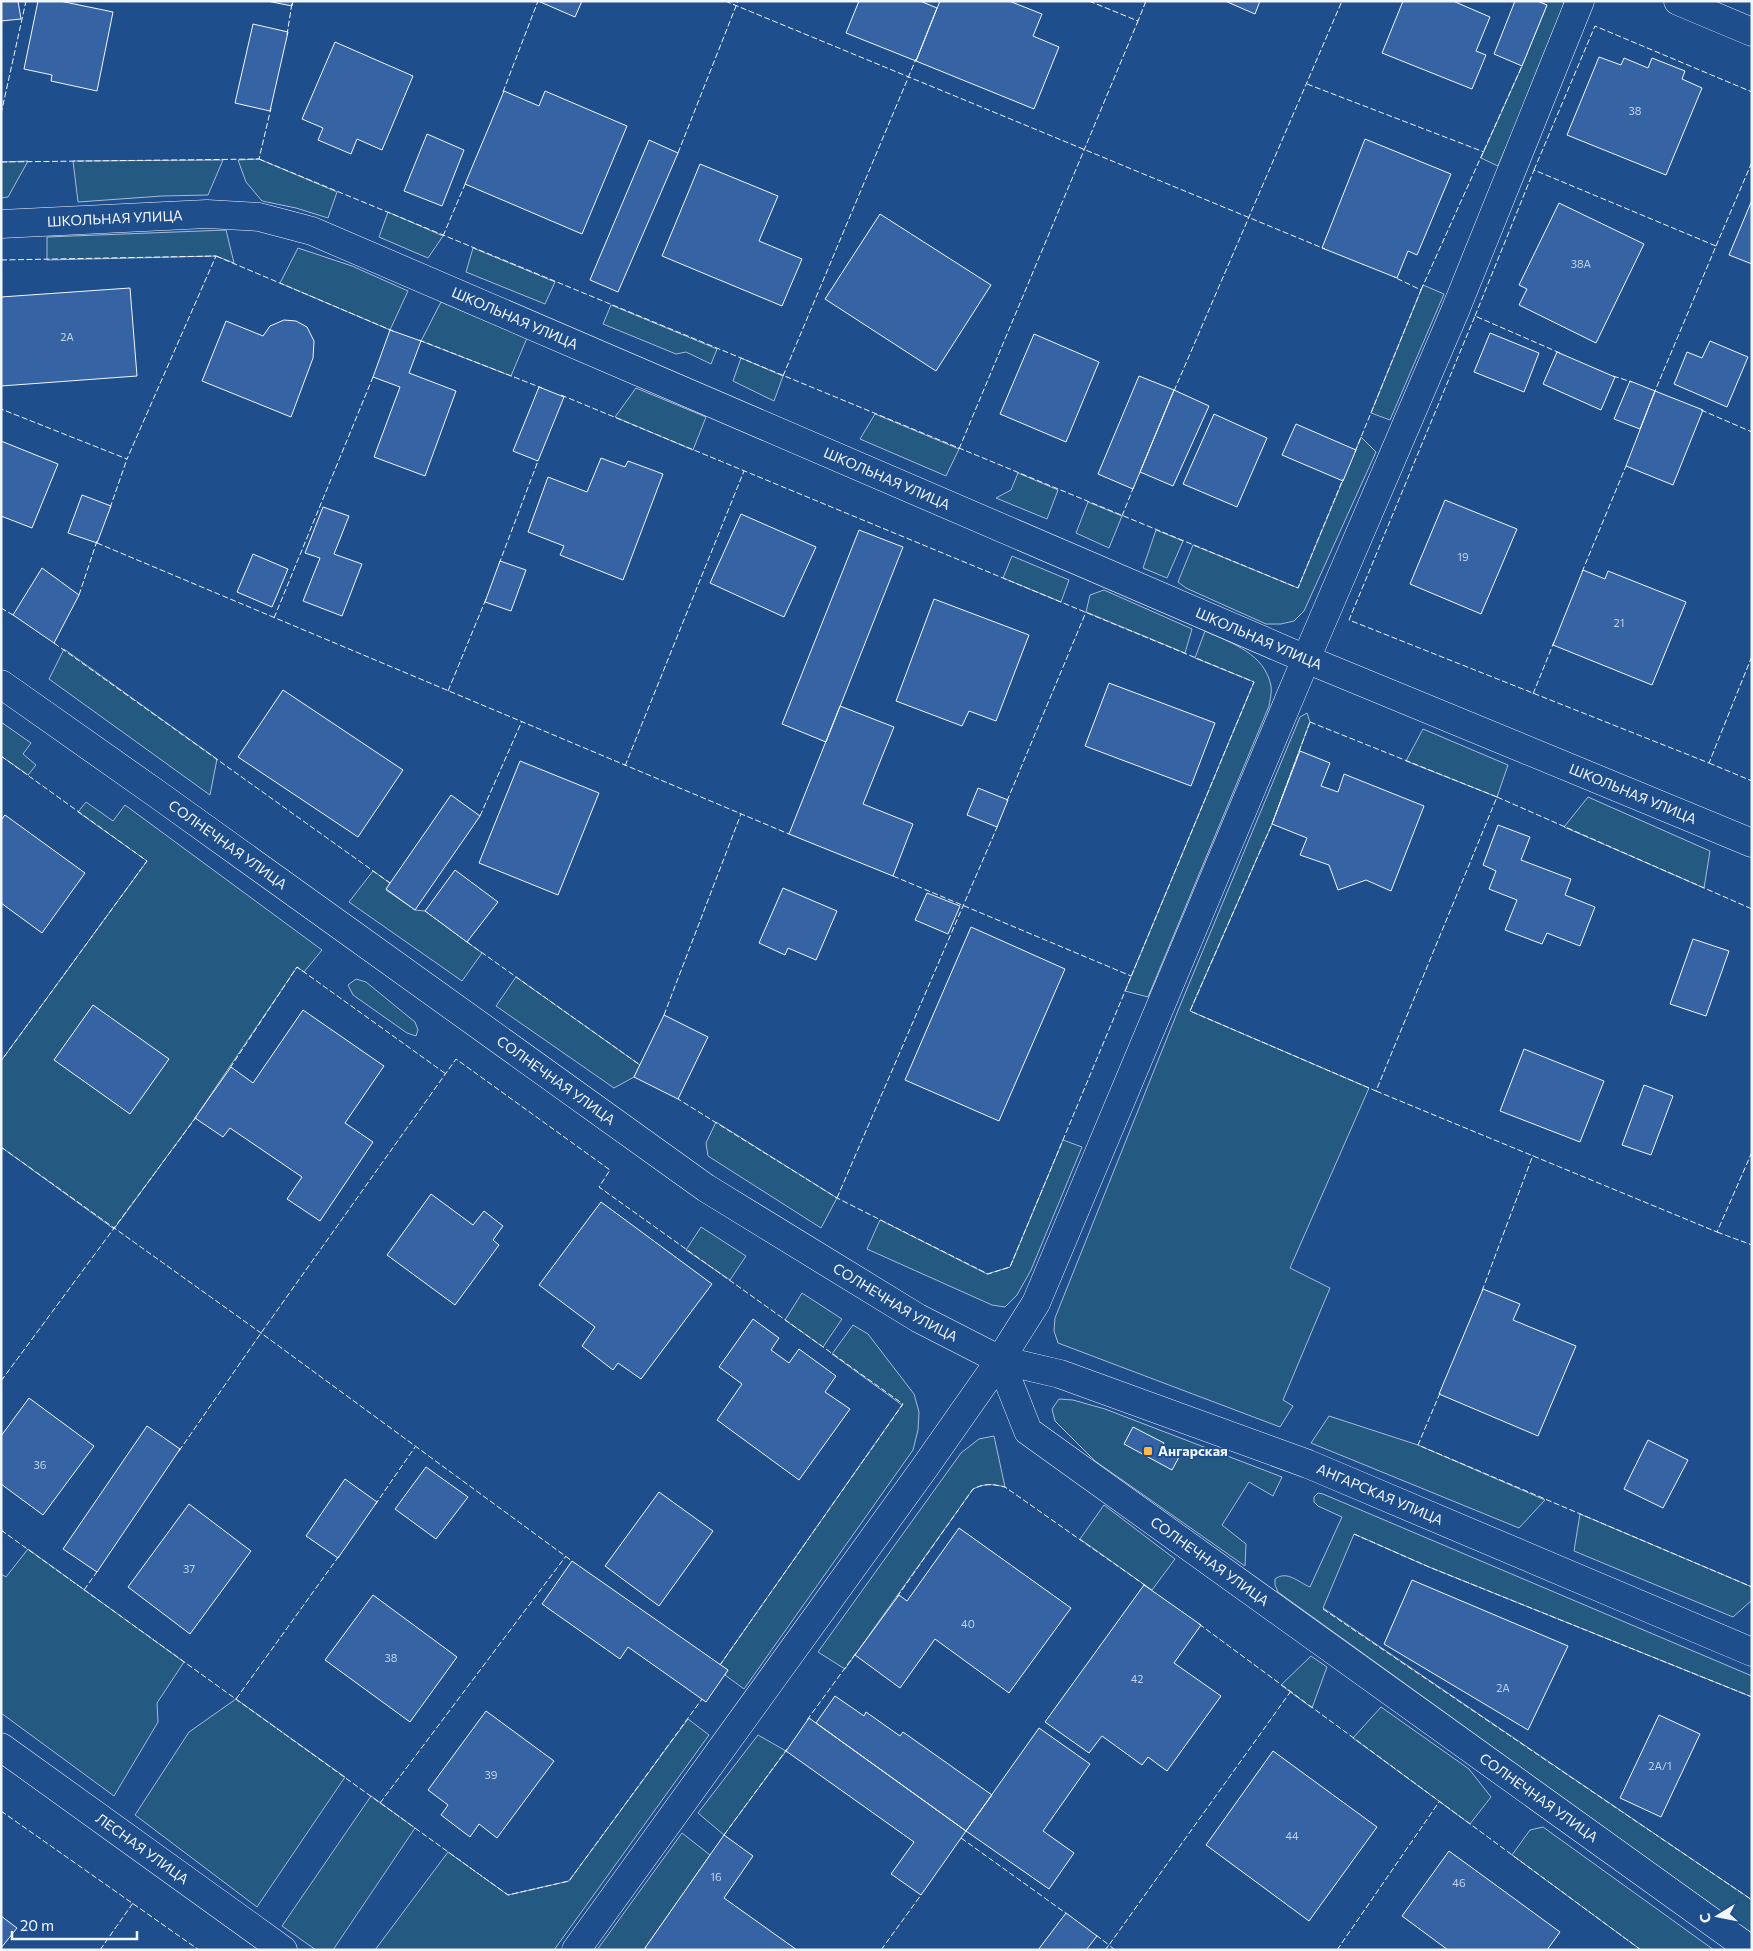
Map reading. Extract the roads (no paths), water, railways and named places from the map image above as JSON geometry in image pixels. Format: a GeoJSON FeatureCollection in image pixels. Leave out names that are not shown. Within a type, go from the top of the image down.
{"type":"FeatureCollection","features":[{"type":"Feature","properties":{"kind":"street"},"geometry":{"type":"LineString","coordinates":[[576,1950],[1000,1360],[1036,1303],[1306,659],[1455,311],[1580,1]]}},
{"type":"Feature","properties":{"kind":"street"},"geometry":{"type":"LineString","coordinates":[[1678,1],[1752,32]]}},
{"type":"Feature","properties":{"kind":"street","name":"ШКОЛЬНАЯ УЛИЦА"},"geometry":{"type":"LineString","coordinates":[[1,224],[208,214],[259,217],[312,231],[1306,659],[1752,843]]}},
{"type":"Feature","properties":{"kind":"street","name":"СОЛНЕЧНАЯ УЛИЦА"},"geometry":{"type":"LineString","coordinates":[[1,684],[706,1188],[918,1318],[1000,1360],[1028,1431],[1751,1950]]}},
{"type":"Feature","properties":{"kind":"street","name":"АНГАРСКАЯ УЛИЦА"},"geometry":{"type":"LineString","coordinates":[[1000,1360],[1060,1374],[1308,1464],[1752,1652]]}},
{"type":"Feature","properties":{"kind":"street","name":"ЛЕСНАЯ УЛИЦА"},"geometry":{"type":"LineString","coordinates":[[1,1747],[283,1950]]}},
{"type":"Feature","properties":{"kind":"place","name":"Ангарская"},"geometry":{"type":"Point","coordinates":[1148,1451]}}]}
